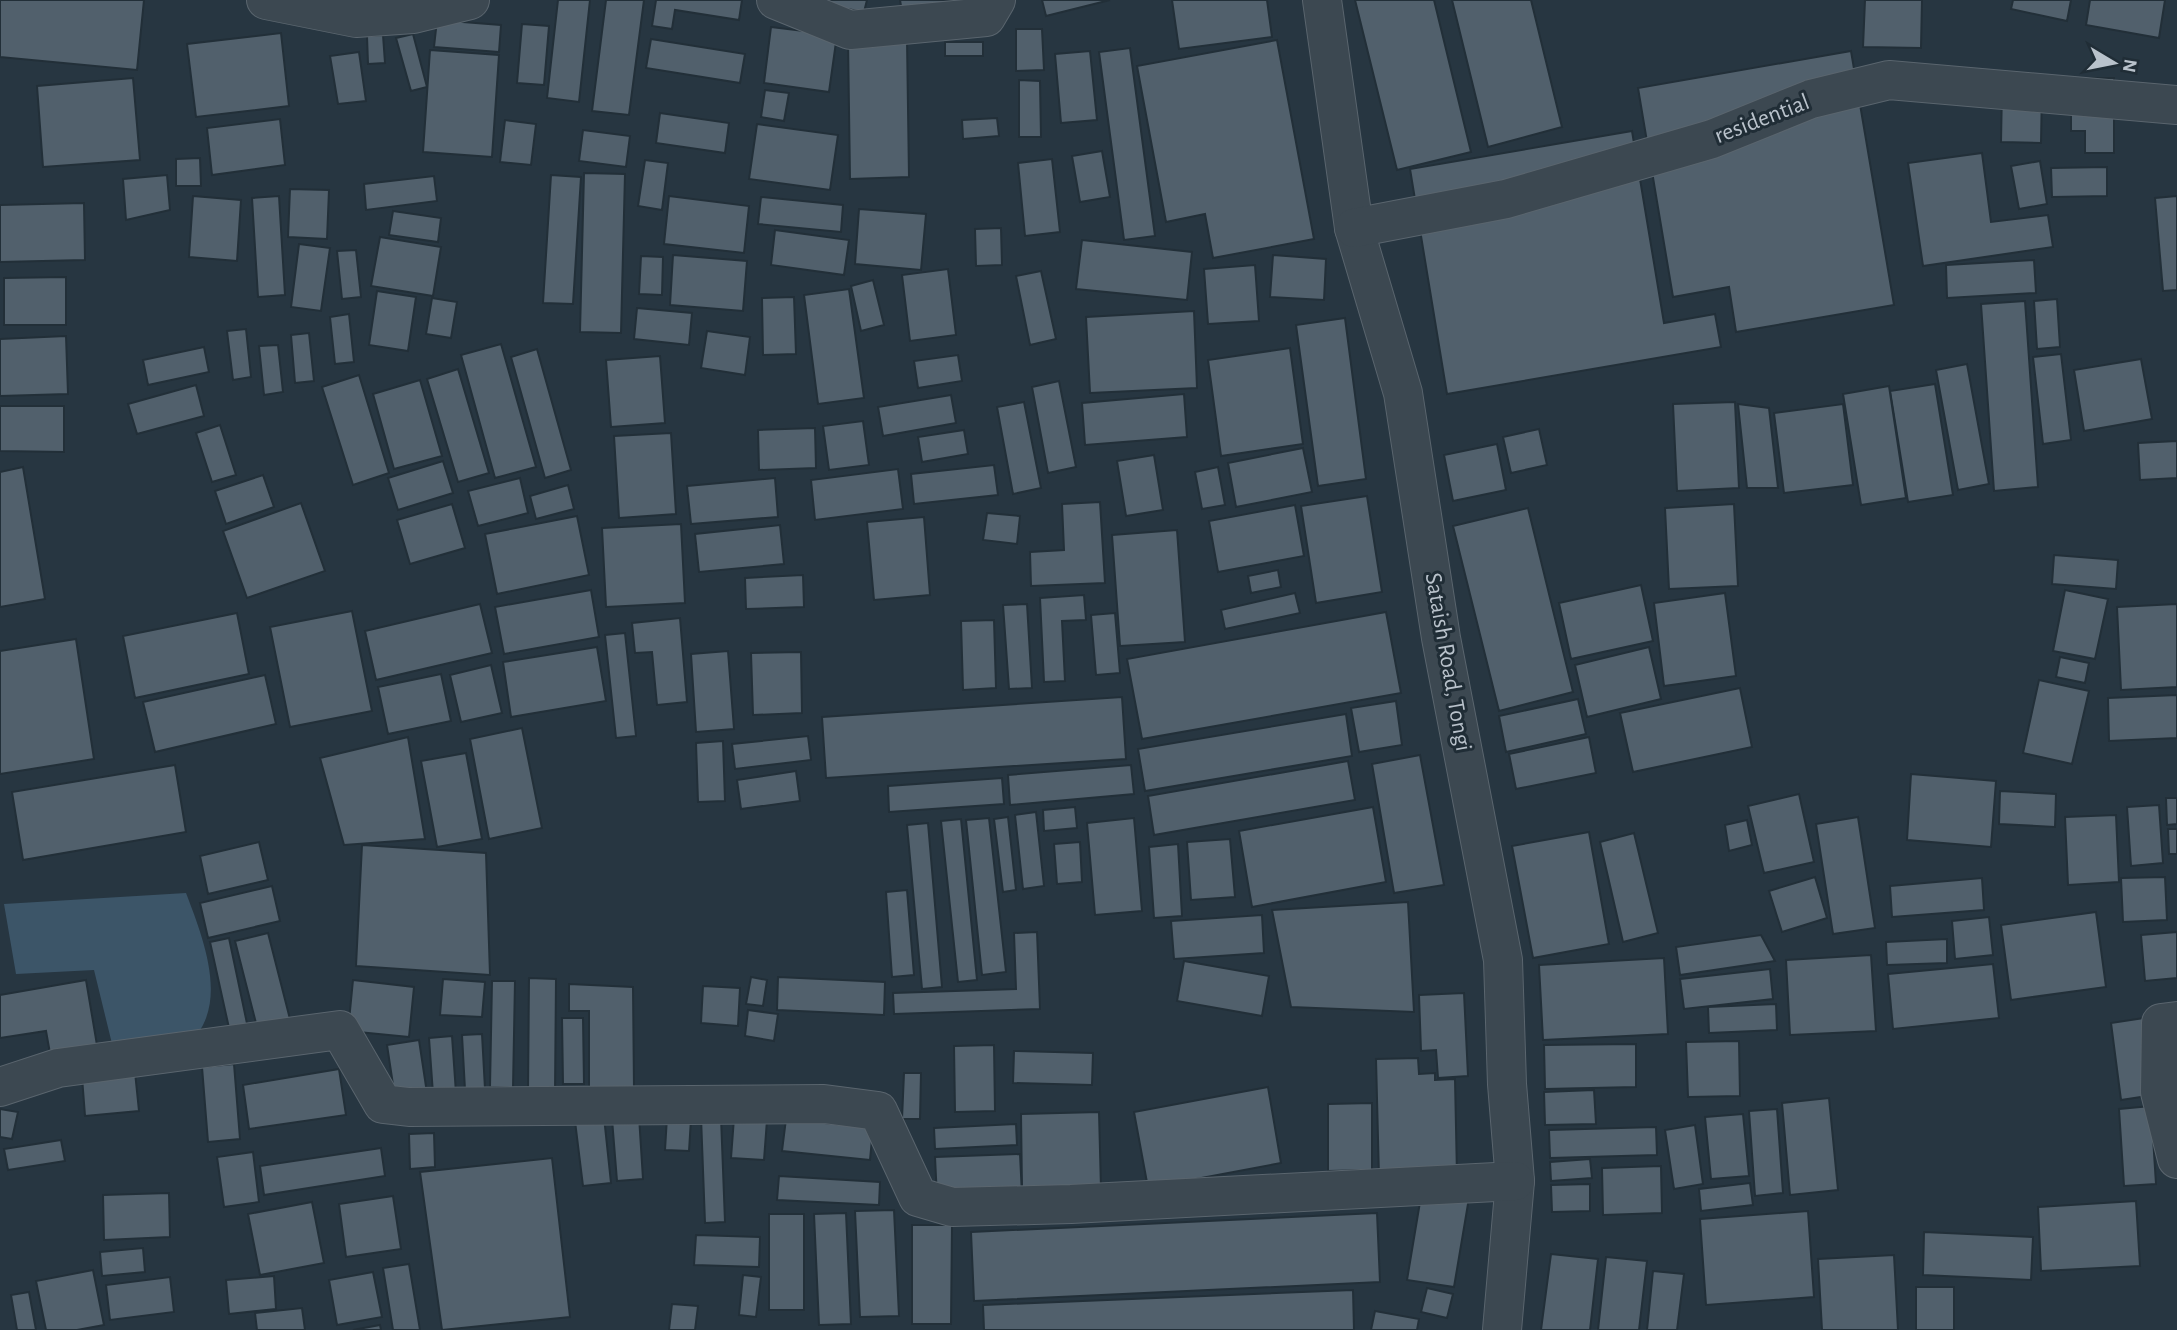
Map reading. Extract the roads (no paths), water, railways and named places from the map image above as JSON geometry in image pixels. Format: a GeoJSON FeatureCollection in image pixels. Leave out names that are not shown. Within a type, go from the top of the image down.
{"type":"FeatureCollection","features":[{"type":"Feature","properties":{"kind":"street"},"geometry":{"type":"LineString","coordinates":[[266,0],[356,18],[413,14],[470,0]]}},
{"type":"Feature","properties":{"kind":"street"},"geometry":{"type":"LineString","coordinates":[[776,0],[850,30],[986,17],[996,0]]}},
{"type":"Feature","properties":{"kind":"street","name":"Sataish Road, Tongi"},"geometry":{"type":"LineString","coordinates":[[1322,0],[1354,228],[1403,393],[1441,638],[1503,960],[1507,1084],[1515,1181],[1502,1330]]}},
{"type":"Feature","properties":{"kind":"street","name":"residential"},"geometry":{"type":"LineString","coordinates":[[1354,228],[1506,198],[1712,139],[1811,99],[1889,80],[2177,105]]}},
{"type":"Feature","properties":{"kind":"street"},"geometry":{"type":"LineString","coordinates":[[2177,1021],[2161,1023],[2160,1092],[2177,1159]]}},
{"type":"Feature","properties":{"kind":"street"},"geometry":{"type":"LineString","coordinates":[[0,1087],[58,1068],[340,1030],[383,1104],[409,1107],[824,1104],[878,1111],[918,1197],[952,1207],[1071,1204],[1515,1181]]}},
{"type":"Feature","properties":{"kind":"water"},"geometry":{"type":"Polygon","coordinates":[[[186,893],[203,941],[211,993],[209,1010],[203,1025],[185,1045],[114,1052],[94,970],[16,974],[4,904],[186,893]]]}}]}
